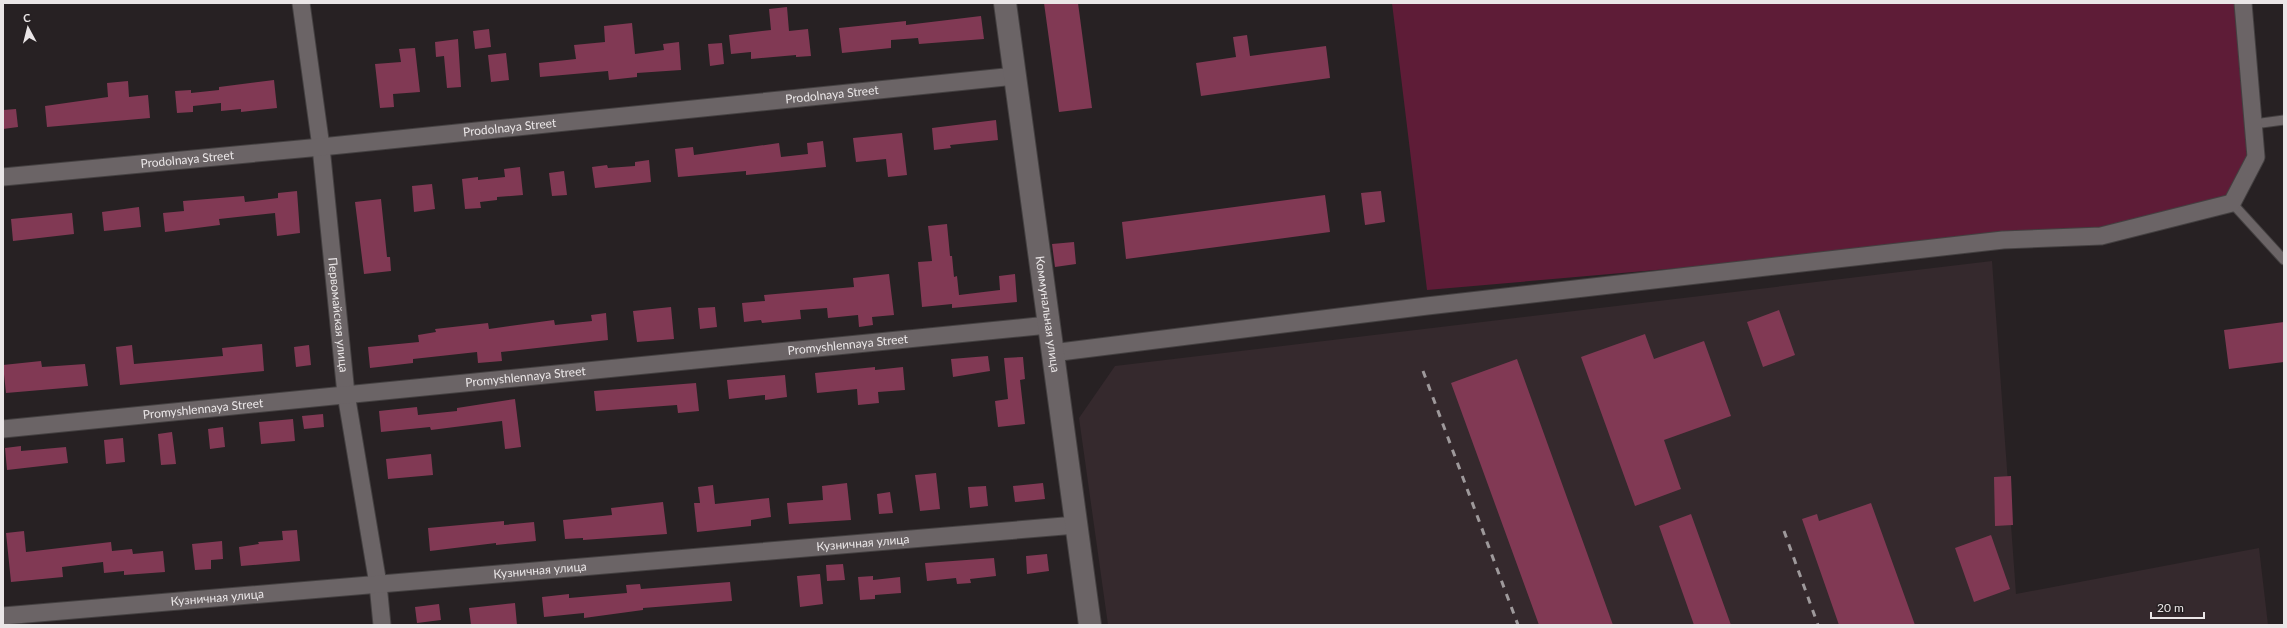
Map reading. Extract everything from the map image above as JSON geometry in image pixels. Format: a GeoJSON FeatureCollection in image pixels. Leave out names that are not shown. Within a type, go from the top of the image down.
{"type":"FeatureCollection","features":[{"type":"Feature","properties":{"kind":"street","name":"Первомайская улица"},"geometry":{"type":"LineString","coordinates":[[301,3],[321,147],[346,394],[378,584],[382,625]]}},
{"type":"Feature","properties":{"kind":"street","name":"Коммунальная улица"},"geometry":{"type":"LineString","coordinates":[[1005,3],[1090,625]]}},
{"type":"Feature","properties":{"kind":"street"},"geometry":{"type":"LineString","coordinates":[[1052,353],[1427,306],[2003,240],[2101,236],[2232,203],[2256,157],[2243,3]]}},
{"type":"Feature","properties":{"kind":"street","name":"Prodolnaya Street"},"geometry":{"type":"LineString","coordinates":[[3,177],[321,147],[1015,76]]}},
{"type":"Feature","properties":{"kind":"street","name":"Promyshlennaya Street"},"geometry":{"type":"LineString","coordinates":[[3,429],[1048,324]]}},
{"type":"Feature","properties":{"kind":"street","name":"Кузничная улица"},"geometry":{"type":"LineString","coordinates":[[3,616],[1076,525]]}},
{"type":"Feature","properties":{"kind":"lane"},"geometry":{"type":"LineString","coordinates":[[2254,124],[2284,120]]}},
{"type":"Feature","properties":{"kind":"lane"},"geometry":{"type":"LineString","coordinates":[[2232,203],[2284,260]]}},
{"type":"Feature","properties":{"kind":"shaded area"},"geometry":{"type":"Polygon","coordinates":[[[1392,3],[2240,3],[2256,157],[2232,203],[2101,236],[2003,240],[1427,290],[1392,3]]]}},
{"type":"Feature","properties":{"kind":"shaded area"},"geometry":{"type":"Polygon","coordinates":[[[1992,261],[2016,594],[2259,548],[2268,625],[1108,625],[1079,418],[1115,366],[1992,261]]]}},
{"type":"Feature","properties":{"kind":"building"},"geometry":{"type":"Polygon","coordinates":[[[1044,3],[1078,3],[1092,108],[1059,112],[1044,3]]]}},
{"type":"Feature","properties":{"kind":"building"},"geometry":{"type":"Polygon","coordinates":[[[787,7],[789,31],[808,29],[811,56],[796,57],[796,55],[751,59],[751,52],[731,54],[729,35],[771,30],[769,9],[787,7]]]}},
{"type":"Feature","properties":{"kind":"building"},"geometry":{"type":"Polygon","coordinates":[[[981,16],[984,39],[919,44],[918,38],[891,40],[891,48],[842,53],[839,28],[906,21],[906,25],[981,16]]]}},
{"type":"Feature","properties":{"kind":"building"},"geometry":{"type":"Polygon","coordinates":[[[632,23],[635,54],[664,50],[663,44],[679,42],[681,70],[637,73],[637,77],[609,80],[608,71],[540,77],[539,63],[576,59],[574,45],[605,42],[604,26],[632,23]]]}},
{"type":"Feature","properties":{"kind":"building"},"geometry":{"type":"Polygon","coordinates":[[[489,29],[491,47],[475,49],[473,31],[489,29]]]}},
{"type":"Feature","properties":{"kind":"building"},"geometry":{"type":"Polygon","coordinates":[[[1247,35],[1250,56],[1326,46],[1330,78],[1201,96],[1196,63],[1236,57],[1233,37],[1247,35]]]}},
{"type":"Feature","properties":{"kind":"building"},"geometry":{"type":"Polygon","coordinates":[[[458,39],[461,87],[447,88],[444,56],[436,57],[435,42],[458,39]]]}},
{"type":"Feature","properties":{"kind":"building"},"geometry":{"type":"Polygon","coordinates":[[[722,43],[724,64],[710,66],[708,44],[722,43]]]}},
{"type":"Feature","properties":{"kind":"building"},"geometry":{"type":"Polygon","coordinates":[[[415,48],[420,92],[393,94],[394,107],[380,108],[375,64],[401,62],[399,49],[415,48]]]}},
{"type":"Feature","properties":{"kind":"building"},"geometry":{"type":"Polygon","coordinates":[[[506,53],[509,80],[491,82],[488,55],[506,53]]]}},
{"type":"Feature","properties":{"kind":"building"},"geometry":{"type":"Polygon","coordinates":[[[274,80],[277,108],[241,112],[241,109],[221,111],[221,103],[193,106],[193,112],[177,113],[175,91],[191,90],[191,93],[219,90],[219,87],[274,80]]]}},
{"type":"Feature","properties":{"kind":"building"},"geometry":{"type":"Polygon","coordinates":[[[128,81],[129,97],[148,95],[150,118],[47,127],[45,106],[108,97],[107,83],[128,81]]]}},
{"type":"Feature","properties":{"kind":"building"},"geometry":{"type":"Polygon","coordinates":[[[16,109],[18,127],[3,129],[3,110],[16,109]]]}},
{"type":"Feature","properties":{"kind":"building"},"geometry":{"type":"Polygon","coordinates":[[[996,120],[998,140],[950,145],[951,148],[934,150],[932,128],[996,120]]]}},
{"type":"Feature","properties":{"kind":"building"},"geometry":{"type":"Polygon","coordinates":[[[902,133],[907,175],[888,177],[886,159],[856,162],[853,138],[902,133]]]}},
{"type":"Feature","properties":{"kind":"building"},"geometry":{"type":"Polygon","coordinates":[[[823,141],[826,167],[746,175],[746,171],[678,177],[675,149],[693,147],[694,155],[779,143],[781,157],[808,154],[807,143],[823,141]]]}},
{"type":"Feature","properties":{"kind":"building"},"geometry":{"type":"Polygon","coordinates":[[[649,160],[651,182],[595,188],[592,167],[607,165],[608,168],[635,166],[635,162],[649,160]]]}},
{"type":"Feature","properties":{"kind":"building"},"geometry":{"type":"Polygon","coordinates":[[[520,167],[523,195],[497,197],[497,200],[480,202],[481,208],[465,209],[462,179],[478,177],[478,180],[505,177],[504,169],[520,167]]]}},
{"type":"Feature","properties":{"kind":"building"},"geometry":{"type":"Polygon","coordinates":[[[564,171],[567,195],[552,196],[549,173],[564,171]]]}},
{"type":"Feature","properties":{"kind":"building"},"geometry":{"type":"Polygon","coordinates":[[[432,184],[435,209],[414,212],[412,186],[432,184]]]}},
{"type":"Feature","properties":{"kind":"building"},"geometry":{"type":"Polygon","coordinates":[[[297,191],[300,233],[277,236],[275,213],[219,219],[220,225],[165,232],[163,213],[184,211],[183,201],[244,196],[245,202],[278,198],[278,193],[297,191]]]}},
{"type":"Feature","properties":{"kind":"building"},"geometry":{"type":"Polygon","coordinates":[[[1381,191],[1385,222],[1365,225],[1361,193],[1381,191]]]}},
{"type":"Feature","properties":{"kind":"building"},"geometry":{"type":"Polygon","coordinates":[[[1325,195],[1330,232],[1126,259],[1122,222],[1325,195]]]}},
{"type":"Feature","properties":{"kind":"building"},"geometry":{"type":"Polygon","coordinates":[[[381,199],[387,257],[390,257],[391,271],[364,274],[355,202],[381,199]]]}},
{"type":"Feature","properties":{"kind":"building"},"geometry":{"type":"Polygon","coordinates":[[[139,207],[141,227],[104,231],[102,212],[139,207]]]}},
{"type":"Feature","properties":{"kind":"building"},"geometry":{"type":"Polygon","coordinates":[[[72,213],[74,234],[13,241],[11,219],[72,213]]]}},
{"type":"Feature","properties":{"kind":"building"},"geometry":{"type":"Polygon","coordinates":[[[947,224],[950,256],[952,256],[954,277],[957,276],[959,295],[1000,290],[999,276],[1015,274],[1017,302],[952,308],[952,304],[922,307],[918,262],[932,261],[928,226],[947,224]]]}},
{"type":"Feature","properties":{"kind":"building"},"geometry":{"type":"Polygon","coordinates":[[[1074,242],[1076,264],[1055,267],[1052,244],[1074,242]]]}},
{"type":"Feature","properties":{"kind":"building"},"geometry":{"type":"Polygon","coordinates":[[[889,274],[894,315],[872,317],[873,325],[859,327],[858,315],[828,318],[827,308],[800,310],[801,319],[762,323],[761,320],[744,322],[742,303],[765,301],[764,295],[854,287],[853,278],[889,274]]]}},
{"type":"Feature","properties":{"kind":"building"},"geometry":{"type":"Polygon","coordinates":[[[671,307],[674,339],[637,342],[633,311],[671,307]]]}},
{"type":"Feature","properties":{"kind":"building"},"geometry":{"type":"Polygon","coordinates":[[[715,307],[717,327],[700,329],[698,308],[715,307]]]}},
{"type":"Feature","properties":{"kind":"building"},"geometry":{"type":"Polygon","coordinates":[[[1779,310],[1795,355],[1763,367],[1747,322],[1779,310]]]}},
{"type":"Feature","properties":{"kind":"building"},"geometry":{"type":"Polygon","coordinates":[[[606,313],[608,340],[501,352],[502,361],[478,363],[477,352],[413,359],[413,363],[370,368],[368,347],[419,342],[418,335],[436,332],[435,329],[488,323],[489,329],[554,320],[555,325],[592,321],[591,315],[606,313]]]}},
{"type":"Feature","properties":{"kind":"building"},"geometry":{"type":"Polygon","coordinates":[[[2284,322],[2284,362],[2229,369],[2224,330],[2284,322]]]}},
{"type":"Feature","properties":{"kind":"building"},"geometry":{"type":"Polygon","coordinates":[[[1645,334],[1654,359],[1704,341],[1731,416],[1664,440],[1681,489],[1635,506],[1581,357],[1645,334]]]}},
{"type":"Feature","properties":{"kind":"building"},"geometry":{"type":"Polygon","coordinates":[[[262,344],[264,371],[120,385],[116,347],[132,345],[134,364],[223,356],[222,348],[262,344]]]}},
{"type":"Feature","properties":{"kind":"building"},"geometry":{"type":"Polygon","coordinates":[[[309,345],[311,365],[296,367],[294,347],[309,345]]]}},
{"type":"Feature","properties":{"kind":"building"},"geometry":{"type":"Polygon","coordinates":[[[988,356],[990,371],[953,377],[951,359],[988,356]]]}},
{"type":"Feature","properties":{"kind":"building"},"geometry":{"type":"Polygon","coordinates":[[[1023,357],[1025,379],[1020,380],[1025,424],[998,427],[995,401],[1008,399],[1004,358],[1023,357]]]}},
{"type":"Feature","properties":{"kind":"building"},"geometry":{"type":"Polygon","coordinates":[[[1517,359],[1613,625],[1539,625],[1451,383],[1517,359]]]}},
{"type":"Feature","properties":{"kind":"building"},"geometry":{"type":"Polygon","coordinates":[[[41,361],[42,367],[85,364],[88,386],[6,393],[3,365],[41,361]]]}},
{"type":"Feature","properties":{"kind":"building"},"geometry":{"type":"Polygon","coordinates":[[[875,367],[875,370],[903,367],[905,390],[878,392],[879,403],[858,405],[857,389],[817,393],[815,373],[875,367]]]}},
{"type":"Feature","properties":{"kind":"building"},"geometry":{"type":"Polygon","coordinates":[[[785,375],[787,397],[765,400],[765,395],[729,399],[727,380],[785,375]]]}},
{"type":"Feature","properties":{"kind":"building"},"geometry":{"type":"Polygon","coordinates":[[[696,383],[699,411],[678,413],[677,405],[596,411],[594,391],[696,383]]]}},
{"type":"Feature","properties":{"kind":"building"},"geometry":{"type":"Polygon","coordinates":[[[515,399],[521,447],[505,449],[502,421],[431,430],[430,427],[381,432],[379,411],[417,407],[418,415],[457,411],[457,408],[515,399]]]}},
{"type":"Feature","properties":{"kind":"building"},"geometry":{"type":"Polygon","coordinates":[[[323,414],[324,427],[304,429],[302,416],[323,414]]]}},
{"type":"Feature","properties":{"kind":"building"},"geometry":{"type":"Polygon","coordinates":[[[293,419],[295,441],[261,444],[259,422],[293,419]]]}},
{"type":"Feature","properties":{"kind":"building"},"geometry":{"type":"Polygon","coordinates":[[[223,427],[225,447],[210,449],[208,429],[223,427]]]}},
{"type":"Feature","properties":{"kind":"building"},"geometry":{"type":"Polygon","coordinates":[[[172,432],[176,464],[161,465],[158,434],[172,432]]]}},
{"type":"Feature","properties":{"kind":"building"},"geometry":{"type":"Polygon","coordinates":[[[123,438],[125,462],[106,464],[104,440],[123,438]]]}},
{"type":"Feature","properties":{"kind":"building"},"geometry":{"type":"Polygon","coordinates":[[[21,446],[21,451],[66,447],[68,463],[7,470],[5,448],[21,446]]]}},
{"type":"Feature","properties":{"kind":"building"},"geometry":{"type":"Polygon","coordinates":[[[431,454],[433,475],[388,479],[386,459],[431,454]]]}},
{"type":"Feature","properties":{"kind":"building"},"geometry":{"type":"Polygon","coordinates":[[[936,473],[940,509],[920,511],[915,475],[936,473]]]}},
{"type":"Feature","properties":{"kind":"building"},"geometry":{"type":"Polygon","coordinates":[[[2011,476],[2013,525],[1995,526],[1994,477],[2011,476]]]}},
{"type":"Feature","properties":{"kind":"building"},"geometry":{"type":"Polygon","coordinates":[[[847,483],[851,520],[789,524],[787,503],[823,500],[822,486],[847,483]]]}},
{"type":"Feature","properties":{"kind":"building"},"geometry":{"type":"Polygon","coordinates":[[[1043,483],[1045,499],[1015,502],[1013,486],[1043,483]]]}},
{"type":"Feature","properties":{"kind":"building"},"geometry":{"type":"Polygon","coordinates":[[[713,485],[715,504],[769,498],[771,517],[751,520],[751,526],[697,532],[694,503],[700,503],[698,487],[713,485]]]}},
{"type":"Feature","properties":{"kind":"building"},"geometry":{"type":"Polygon","coordinates":[[[986,486],[988,506],[970,508],[968,487],[986,486]]]}},
{"type":"Feature","properties":{"kind":"building"},"geometry":{"type":"Polygon","coordinates":[[[890,492],[893,513],[879,514],[877,494],[890,492]]]}},
{"type":"Feature","properties":{"kind":"building"},"geometry":{"type":"Polygon","coordinates":[[[663,502],[667,534],[583,540],[583,538],[565,539],[563,520],[612,515],[611,508],[663,502]]]}},
{"type":"Feature","properties":{"kind":"building"},"geometry":{"type":"Polygon","coordinates":[[[1871,503],[1915,625],[1839,625],[1802,519],[1817,514],[1819,521],[1871,503]]]}},
{"type":"Feature","properties":{"kind":"building"},"geometry":{"type":"Polygon","coordinates":[[[1691,514],[1731,625],[1694,625],[1659,526],[1691,514]]]}},
{"type":"Feature","properties":{"kind":"building"},"geometry":{"type":"Polygon","coordinates":[[[504,521],[504,525],[534,522],[536,541],[496,545],[496,543],[430,551],[428,528],[504,521]]]}},
{"type":"Feature","properties":{"kind":"building"},"geometry":{"type":"Polygon","coordinates":[[[297,530],[300,561],[241,566],[239,547],[259,544],[258,542],[283,540],[282,531],[297,530]]]}},
{"type":"Feature","properties":{"kind":"building"},"geometry":{"type":"Polygon","coordinates":[[[24,531],[26,552],[111,542],[112,551],[132,549],[133,554],[163,551],[165,572],[124,575],[124,571],[104,573],[103,562],[62,567],[63,577],[11,582],[6,533],[24,531]]]}},
{"type":"Feature","properties":{"kind":"building"},"geometry":{"type":"Polygon","coordinates":[[[1991,535],[2010,589],[1974,602],[1955,548],[1991,535]]]}},
{"type":"Feature","properties":{"kind":"building"},"geometry":{"type":"Polygon","coordinates":[[[222,541],[223,559],[211,560],[211,569],[195,570],[192,544],[222,541]]]}},
{"type":"Feature","properties":{"kind":"building"},"geometry":{"type":"Polygon","coordinates":[[[1047,554],[1049,571],[1027,574],[1026,556],[1047,554]]]}},
{"type":"Feature","properties":{"kind":"building"},"geometry":{"type":"Polygon","coordinates":[[[994,558],[996,576],[970,579],[971,583],[957,584],[956,578],[927,581],[925,563],[994,558]]]}},
{"type":"Feature","properties":{"kind":"building"},"geometry":{"type":"Polygon","coordinates":[[[843,564],[845,580],[827,581],[826,565],[843,564]]]}},
{"type":"Feature","properties":{"kind":"building"},"geometry":{"type":"Polygon","coordinates":[[[820,574],[823,604],[800,607],[797,576],[820,574]]]}},
{"type":"Feature","properties":{"kind":"building"},"geometry":{"type":"Polygon","coordinates":[[[873,576],[873,580],[900,577],[901,593],[875,595],[875,599],[860,600],[858,577],[873,576]]]}},
{"type":"Feature","properties":{"kind":"building"},"geometry":{"type":"Polygon","coordinates":[[[730,582],[732,601],[643,608],[643,610],[584,618],[584,613],[544,617],[542,597],[569,594],[569,598],[627,593],[626,585],[640,584],[641,589],[730,582]]]}},
{"type":"Feature","properties":{"kind":"building"},"geometry":{"type":"Polygon","coordinates":[[[515,603],[517,625],[471,625],[469,608],[515,603]]]}},
{"type":"Feature","properties":{"kind":"building"},"geometry":{"type":"Polygon","coordinates":[[[439,604],[441,620],[417,623],[415,607],[439,604]]]}},
{"type":"Feature","properties":{"kind":"railway"},"geometry":{"type":"LineString","coordinates":[[1423,371],[1518,625]]}},
{"type":"Feature","properties":{"kind":"railway"},"geometry":{"type":"LineString","coordinates":[[1784,531],[1818,625]]}}]}
